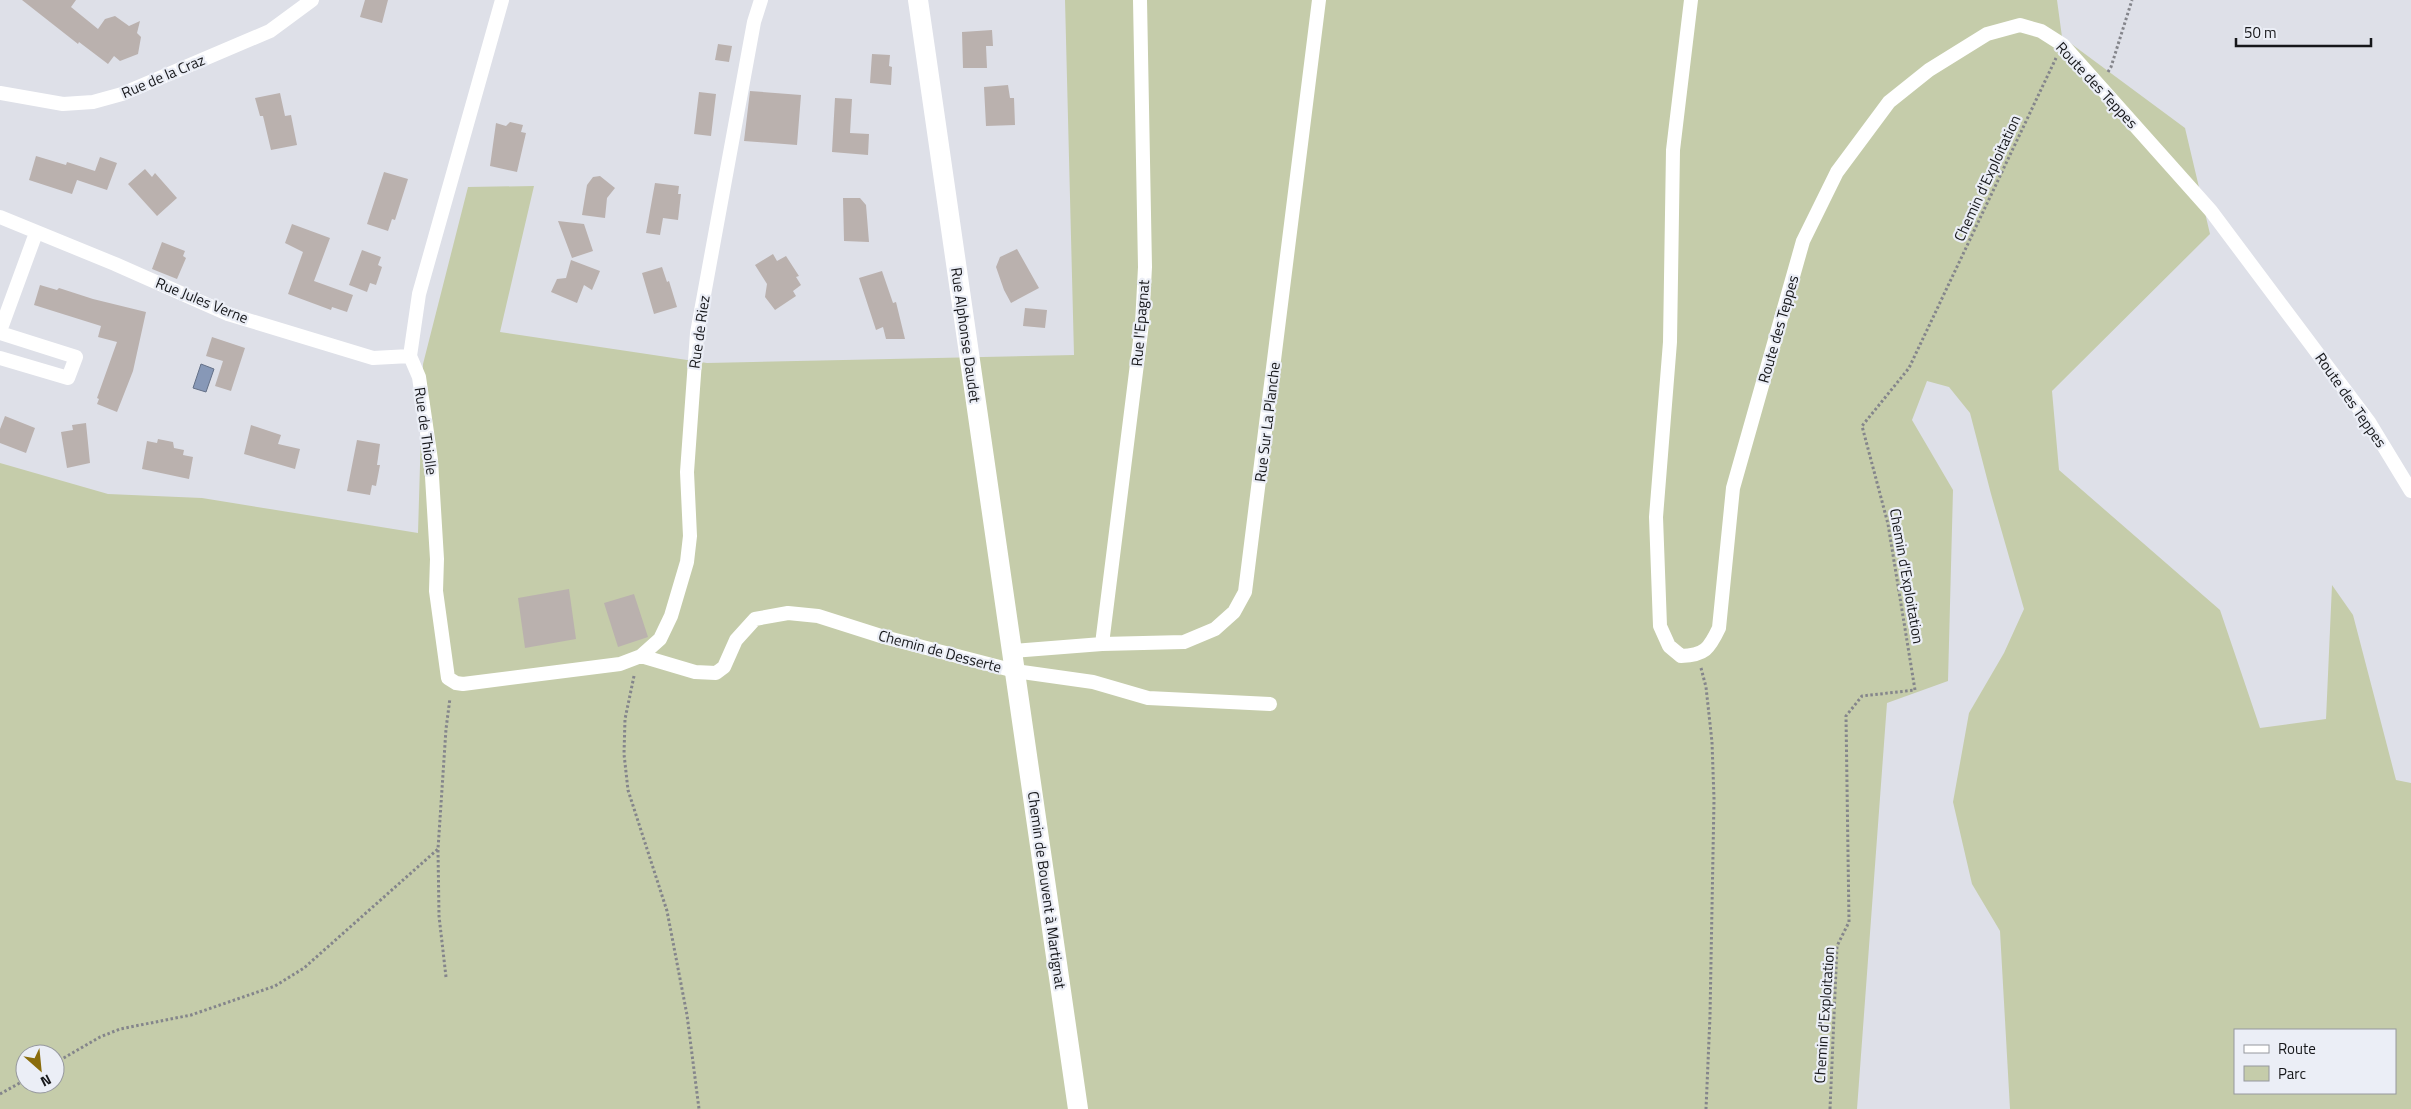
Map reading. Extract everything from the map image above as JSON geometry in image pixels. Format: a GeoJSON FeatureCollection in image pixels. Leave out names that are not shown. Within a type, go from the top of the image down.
{"type":"FeatureCollection","features":[{"type":"Feature","properties":{"kind":"street","name":"Rue de la Craz"},"geometry":{"type":"LineString","coordinates":[[0,93],[63,104],[93,102],[122,94],[270,31],[312,0]]}},
{"type":"Feature","properties":{"kind":"street"},"geometry":{"type":"LineString","coordinates":[[410,356],[419,294],[502,0]]}},
{"type":"Feature","properties":{"kind":"street","name":"Rue de Riez"},"geometry":{"type":"LineString","coordinates":[[641,656],[660,639],[671,616],[687,562],[690,536],[688,472],[697,333],[754,22],[761,0]]}},
{"type":"Feature","properties":{"kind":"street","name":"Rue Alphonse Daudet"},"geometry":{"type":"LineString","coordinates":[[918,0],[1014,661]]}},
{"type":"Feature","properties":{"kind":"street","name":"Rue l'Epagnat"},"geometry":{"type":"LineString","coordinates":[[1102,644],[1142,324],[1145,267],[1140,0]]}},
{"type":"Feature","properties":{"kind":"street","name":"Rue Sur La Planche"},"geometry":{"type":"LineString","coordinates":[[1014,661],[1102,644],[1184,642],[1215,629],[1234,612],[1245,592],[1319,0]]}},
{"type":"Feature","properties":{"kind":"street"},"geometry":{"type":"LineString","coordinates":[[1691,0],[1672,150],[1670,342],[1656,517],[1660,626],[1669,646],[1681,656],[1697,656]]}},
{"type":"Feature","properties":{"kind":"street","name":"Route des Teppes"},"geometry":{"type":"LineString","coordinates":[[1697,656],[1710,646],[1719,628],[1733,488],[1800,250],[1837,172],[1889,102],[1929,70],[1987,34],[2020,26],[2041,31],[2063,45],[2211,211],[2369,422],[2411,491]]}},
{"type":"Feature","properties":{"kind":"street","name":"Rue Jules Verne"},"geometry":{"type":"LineString","coordinates":[[0,218],[115,264],[228,314],[373,358],[410,356]]}},
{"type":"Feature","properties":{"kind":"street"},"geometry":{"type":"LineString","coordinates":[[0,358],[68,378],[76,357],[0,332],[36,233]]}},
{"type":"Feature","properties":{"kind":"street","name":"Rue de Thiolle"},"geometry":{"type":"LineString","coordinates":[[410,356],[419,377],[431,460],[437,559],[436,591],[448,678],[456,683]]}},
{"type":"Feature","properties":{"kind":"street","name":"Chemin de Desserte"},"geometry":{"type":"LineString","coordinates":[[641,656],[695,672],[716,673],[724,668],[736,640],[755,619],[788,613],[818,616],[884,637],[1014,661],[1148,698],[1270,704]]}},
{"type":"Feature","properties":{"kind":"street"},"geometry":{"type":"LineString","coordinates":[[456,683],[463,684],[620,664],[641,656]]}},
{"type":"Feature","properties":{"kind":"street","name":"Chemin de Bouvent à Martignat"},"geometry":{"type":"LineString","coordinates":[[1014,661],[1078,1109]]}},
{"type":"Feature","properties":{"kind":"path"},"geometry":{"type":"LineString","coordinates":[[2099,85],[2111,67],[2132,0]]}},
{"type":"Feature","properties":{"kind":"path","name":"Chemin d'Exploitation"},"geometry":{"type":"LineString","coordinates":[[1830,1109],[1837,946],[1849,922],[1846,716],[1862,696],[1915,690],[1888,524],[1862,426],[1909,368],[2063,45]]}},
{"type":"Feature","properties":{"kind":"path"},"geometry":{"type":"LineString","coordinates":[[641,656],[630,688],[625,719],[624,754],[628,790],[667,911],[687,1015],[699,1109]]}},
{"type":"Feature","properties":{"kind":"path"},"geometry":{"type":"LineString","coordinates":[[1697,656],[1706,687],[1714,799],[1710,1016],[1706,1109]]}},
{"type":"Feature","properties":{"kind":"path"},"geometry":{"type":"LineString","coordinates":[[446,977],[440,916],[438,849],[449,700],[456,683]]}},
{"type":"Feature","properties":{"kind":"path"},"geometry":{"type":"LineString","coordinates":[[65,1058],[120,1029],[191,1016],[275,986],[304,968],[438,849]]}},
{"type":"Feature","properties":{"kind":"path"},"geometry":{"type":"LineString","coordinates":[[0,1094],[15,1086]]}},
{"type":"Feature","properties":{"kind":"green space"},"geometry":{"type":"Polygon","coordinates":[[[1065,0],[2057,0],[2062,37],[2185,128],[2210,234],[2052,391],[2059,470],[2220,610],[2260,728],[2326,719],[2332,585],[2353,615],[2396,780],[2411,783],[2411,1109],[2010,1109],[2000,931],[1972,884],[1953,802],[1969,713],[2004,653],[2024,609],[1970,413],[1949,387],[1927,381],[1912,420],[1953,490],[1948,681],[1887,703],[1857,1109],[0,1109],[0,463],[108,494],[202,498],[418,533],[423,364],[468,187],[534,186],[500,332],[707,363],[1074,355],[1065,0]]]}},
{"type":"Feature","properties":{"kind":"water"},"geometry":{"type":"Polygon","coordinates":[[[201,364],[214,369],[206,392],[193,388],[201,364]]]}},
{"type":"Feature","properties":{"kind":"building"},"geometry":{"type":"Polygon","coordinates":[[[22,0],[76,0],[71,7],[98,29],[105,19],[115,16],[129,26],[140,21],[137,33],[141,37],[138,54],[120,61],[114,56],[108,64],[79,42],[78,44],[22,0]]]}},
{"type":"Feature","properties":{"kind":"building"},"geometry":{"type":"Polygon","coordinates":[[[365,0],[388,0],[382,23],[360,17],[365,0]]]}},
{"type":"Feature","properties":{"kind":"building"},"geometry":{"type":"Polygon","coordinates":[[[992,30],[993,46],[986,46],[987,68],[963,68],[962,32],[992,30]]]}},
{"type":"Feature","properties":{"kind":"building"},"geometry":{"type":"Polygon","coordinates":[[[718,44],[732,46],[729,62],[715,60],[718,44]]]}},
{"type":"Feature","properties":{"kind":"building"},"geometry":{"type":"Polygon","coordinates":[[[872,54],[890,55],[889,66],[892,67],[891,85],[870,83],[872,54]]]}},
{"type":"Feature","properties":{"kind":"building"},"geometry":{"type":"Polygon","coordinates":[[[1008,85],[1010,98],[1014,98],[1015,125],[986,126],[984,87],[1008,85]]]}},
{"type":"Feature","properties":{"kind":"building"},"geometry":{"type":"Polygon","coordinates":[[[750,91],[801,95],[797,145],[744,141],[750,91]]]}},
{"type":"Feature","properties":{"kind":"building"},"geometry":{"type":"Polygon","coordinates":[[[699,92],[716,94],[711,136],[694,134],[699,92]]]}},
{"type":"Feature","properties":{"kind":"building"},"geometry":{"type":"Polygon","coordinates":[[[280,93],[285,116],[291,115],[297,145],[271,150],[263,116],[260,116],[255,98],[280,93]]]}},
{"type":"Feature","properties":{"kind":"building"},"geometry":{"type":"Polygon","coordinates":[[[835,98],[852,99],[850,133],[869,134],[868,155],[832,152],[835,98]]]}},
{"type":"Feature","properties":{"kind":"building"},"geometry":{"type":"Polygon","coordinates":[[[510,122],[523,125],[521,132],[526,133],[517,172],[490,166],[496,123],[506,126],[510,122]]]}},
{"type":"Feature","properties":{"kind":"building"},"geometry":{"type":"Polygon","coordinates":[[[36,156],[66,165],[67,162],[95,171],[100,157],[117,163],[107,190],[77,180],[72,194],[29,180],[36,156]]]}},
{"type":"Feature","properties":{"kind":"building"},"geometry":{"type":"Polygon","coordinates":[[[145,169],[152,177],[155,173],[177,198],[157,216],[128,184],[145,169]]]}},
{"type":"Feature","properties":{"kind":"building"},"geometry":{"type":"Polygon","coordinates":[[[384,172],[408,179],[395,220],[392,219],[388,231],[367,224],[384,172]]]}},
{"type":"Feature","properties":{"kind":"building"},"geometry":{"type":"Polygon","coordinates":[[[600,176],[615,188],[607,198],[605,218],[582,215],[587,185],[593,177],[600,176]]]}},
{"type":"Feature","properties":{"kind":"building"},"geometry":{"type":"Polygon","coordinates":[[[655,183],[679,186],[678,194],[681,194],[678,220],[663,218],[660,235],[646,233],[655,183]]]}},
{"type":"Feature","properties":{"kind":"building"},"geometry":{"type":"Polygon","coordinates":[[[843,198],[860,198],[866,205],[869,242],[844,241],[843,198]]]}},
{"type":"Feature","properties":{"kind":"building"},"geometry":{"type":"Polygon","coordinates":[[[558,221],[584,224],[593,251],[572,258],[558,221]]]}},
{"type":"Feature","properties":{"kind":"building"},"geometry":{"type":"Polygon","coordinates":[[[292,224],[330,238],[314,281],[353,295],[347,312],[332,307],[331,310],[288,294],[303,252],[285,243],[292,224]]]}},
{"type":"Feature","properties":{"kind":"building"},"geometry":{"type":"Polygon","coordinates":[[[162,242],[185,251],[183,256],[186,258],[177,279],[152,269],[162,242]]]}},
{"type":"Feature","properties":{"kind":"building"},"geometry":{"type":"Polygon","coordinates":[[[1017,249],[1039,288],[1011,303],[996,267],[1000,257],[1017,249]]]}},
{"type":"Feature","properties":{"kind":"building"},"geometry":{"type":"Polygon","coordinates":[[[362,250],[381,257],[378,265],[382,267],[376,285],[370,283],[367,292],[349,285],[362,250]]]}},
{"type":"Feature","properties":{"kind":"building"},"geometry":{"type":"Polygon","coordinates":[[[773,254],[777,261],[786,256],[799,276],[796,277],[801,285],[793,291],[796,296],[775,310],[765,297],[767,284],[755,265],[773,254]]]}},
{"type":"Feature","properties":{"kind":"building"},"geometry":{"type":"Polygon","coordinates":[[[571,260],[600,271],[592,290],[584,285],[577,303],[551,292],[557,279],[566,278],[571,260]]]}},
{"type":"Feature","properties":{"kind":"building"},"geometry":{"type":"Polygon","coordinates":[[[662,267],[667,282],[669,281],[677,307],[654,314],[642,273],[662,267]]]}},
{"type":"Feature","properties":{"kind":"building"},"geometry":{"type":"Polygon","coordinates":[[[882,271],[893,303],[896,302],[905,339],[886,339],[883,327],[876,330],[859,278],[882,271]]]}},
{"type":"Feature","properties":{"kind":"building"},"geometry":{"type":"Polygon","coordinates":[[[40,285],[57,290],[59,288],[93,299],[146,312],[133,371],[117,412],[97,404],[99,399],[97,398],[117,342],[98,337],[101,326],[34,305],[40,285]]]}},
{"type":"Feature","properties":{"kind":"building"},"geometry":{"type":"Polygon","coordinates":[[[1025,308],[1047,310],[1045,328],[1023,326],[1025,308]]]}},
{"type":"Feature","properties":{"kind":"building"},"geometry":{"type":"Polygon","coordinates":[[[212,337],[245,348],[231,391],[215,386],[223,361],[206,356],[212,337]]]}},
{"type":"Feature","properties":{"kind":"building"},"geometry":{"type":"Polygon","coordinates":[[[5,416],[35,428],[26,453],[0,443],[0,429],[5,416]]]}},
{"type":"Feature","properties":{"kind":"building"},"geometry":{"type":"Polygon","coordinates":[[[86,423],[90,463],[67,468],[61,432],[73,430],[72,425],[86,423]]]}},
{"type":"Feature","properties":{"kind":"building"},"geometry":{"type":"Polygon","coordinates":[[[251,425],[281,435],[278,444],[300,449],[295,469],[244,454],[251,425]]]}},
{"type":"Feature","properties":{"kind":"building"},"geometry":{"type":"Polygon","coordinates":[[[158,439],[173,442],[174,448],[184,450],[183,455],[193,457],[189,479],[142,469],[147,441],[157,443],[158,439]]]}},
{"type":"Feature","properties":{"kind":"building"},"geometry":{"type":"Polygon","coordinates":[[[357,440],[380,444],[377,465],[380,465],[376,486],[372,485],[370,495],[347,491],[357,440]]]}},
{"type":"Feature","properties":{"kind":"building"},"geometry":{"type":"Polygon","coordinates":[[[569,589],[576,639],[525,648],[518,598],[569,589]]]}},
{"type":"Feature","properties":{"kind":"building"},"geometry":{"type":"Polygon","coordinates":[[[634,594],[648,637],[618,647],[604,603],[634,594]]]}}]}
